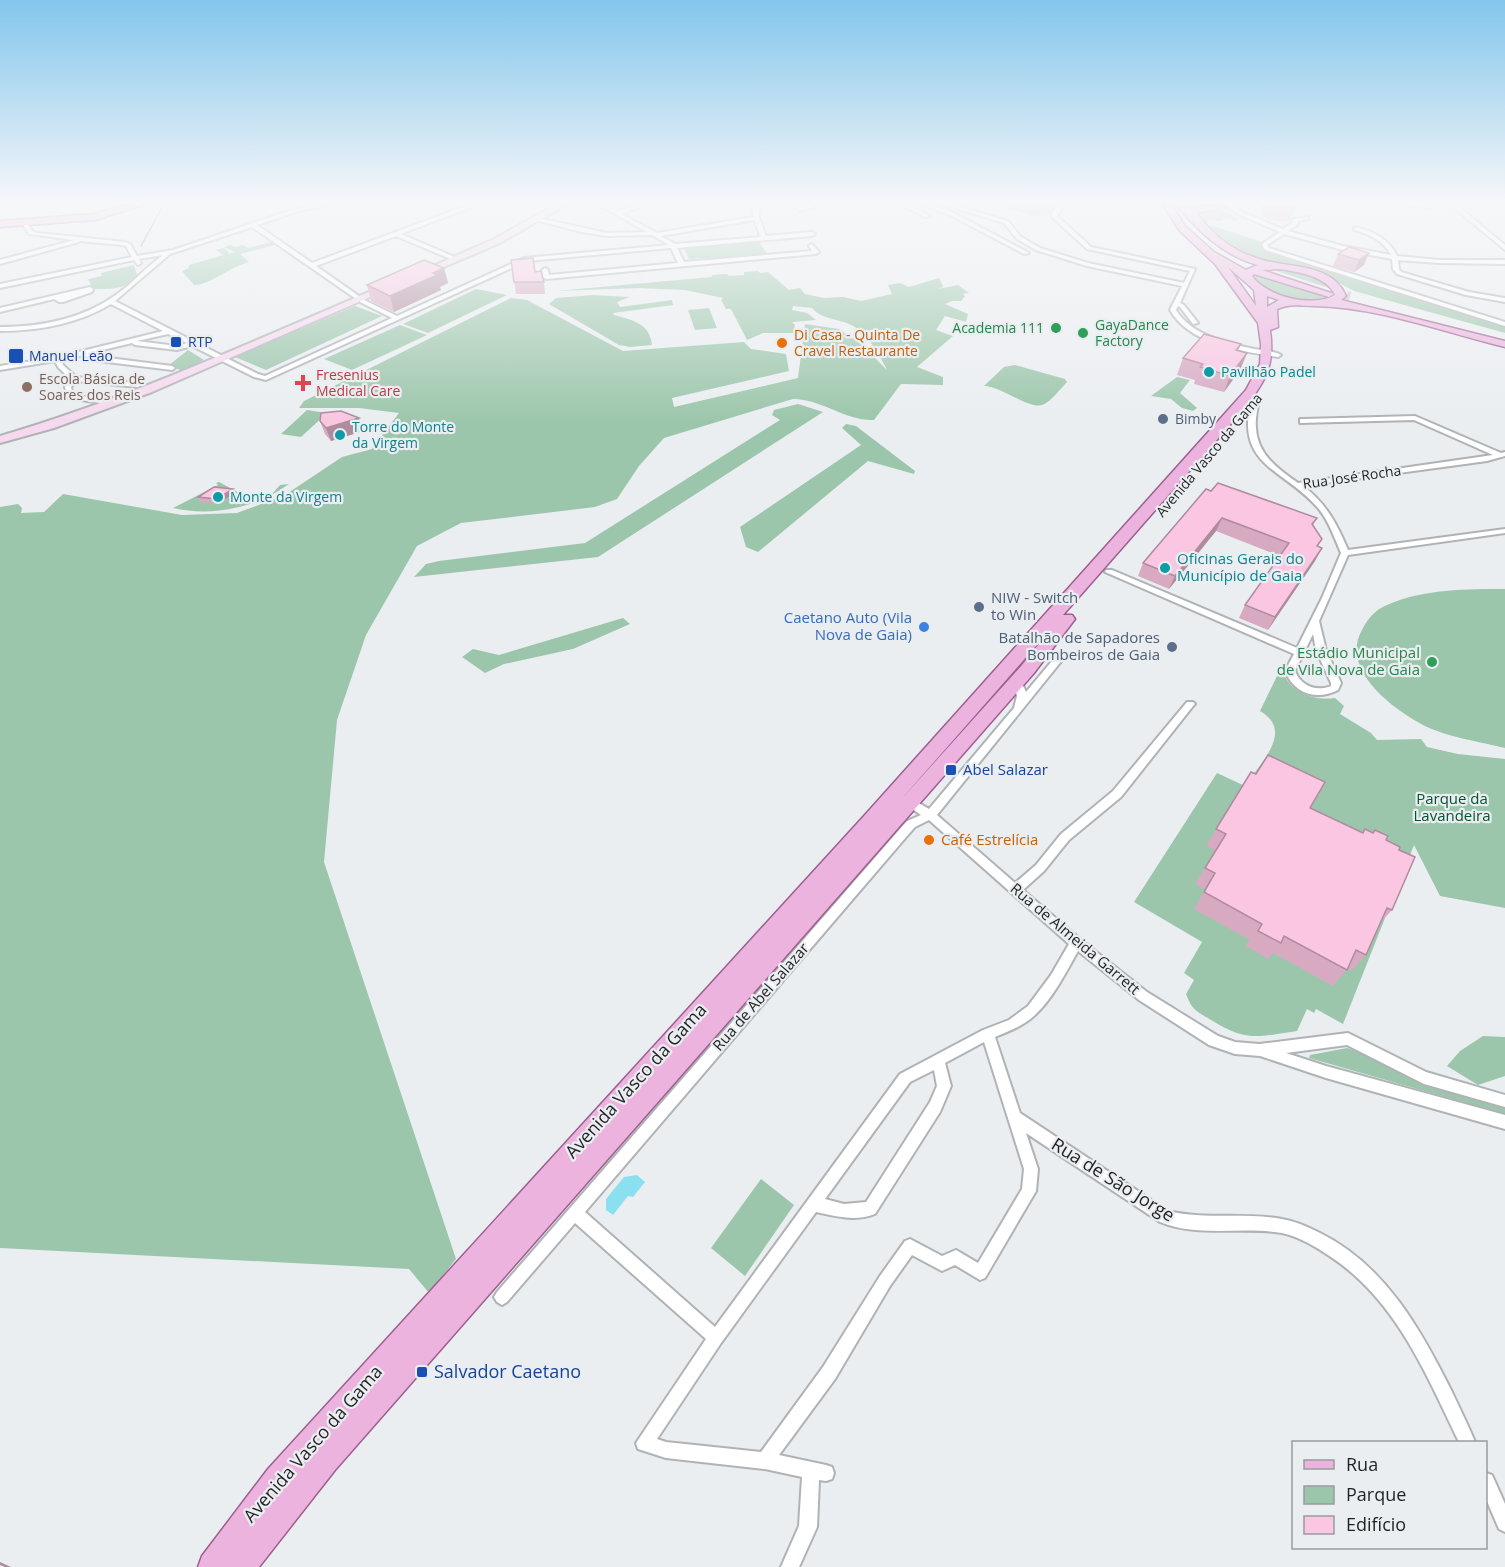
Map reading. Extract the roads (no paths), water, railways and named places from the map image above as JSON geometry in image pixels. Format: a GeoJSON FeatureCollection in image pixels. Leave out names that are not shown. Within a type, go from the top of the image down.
{"type":"FeatureCollection","features":[{"type":"Feature","properties":{"kind":"main road"},"geometry":{"type":"LineString","coordinates":[[409,278],[416,275]]}},
{"type":"Feature","properties":{"kind":"main road"},"geometry":{"type":"LineString","coordinates":[[1228,275],[1263,324]]}},
{"type":"Feature","properties":{"kind":"main road"},"geometry":{"type":"LineString","coordinates":[[1248,275],[1250,282],[1258,288],[1276,296],[1298,301]]}},
{"type":"Feature","properties":{"kind":"main road"},"geometry":{"type":"LineString","coordinates":[[1280,275],[1358,306],[1505,340]]}},
{"type":"Feature","properties":{"kind":"main road"},"geometry":{"type":"LineString","coordinates":[[1318,275],[1328,279],[1332,294]]}},
{"type":"Feature","properties":{"kind":"main road"},"geometry":{"type":"LineString","coordinates":[[0,440],[114,404],[399,283]]}},
{"type":"Feature","properties":{"kind":"main road","name":"Avenida Vasco da Gama"},"geometry":{"type":"LineString","coordinates":[[213,1567],[278,1479],[902,801],[1017,681],[1073,604],[1108,572],[1254,404],[1274,374],[1273,354],[1263,324],[1261,310],[1263,299],[1258,288]]}},
{"type":"Feature","properties":{"kind":"main road"},"geometry":{"type":"LineString","coordinates":[[1273,354],[1272,307],[1286,301],[1298,301],[1332,294],[1353,293],[1505,340]]}},
{"type":"Feature","properties":{"kind":"main road"},"geometry":{"type":"LineString","coordinates":[[1348,298],[1505,340]]}},
{"type":"Feature","properties":{"kind":"main road","name":"Avenida Vasco da Gama"},"geometry":{"type":"LineString","coordinates":[[240,1567],[278,1517],[367,1411],[815,905],[902,801],[942,741],[1073,604],[1240,406],[1262,375],[1273,354]]}},
{"type":"Feature","properties":{"kind":"street"},"geometry":{"type":"LineString","coordinates":[[0,286],[54,275]]}},
{"type":"Feature","properties":{"kind":"street"},"geometry":{"type":"LineString","coordinates":[[0,329],[44,327],[71,319],[110,302],[140,275]]}},
{"type":"Feature","properties":{"kind":"street"},"geometry":{"type":"LineString","coordinates":[[326,275],[360,299],[397,318]]}},
{"type":"Feature","properties":{"kind":"street"},"geometry":{"type":"LineString","coordinates":[[110,302],[256,376],[270,377],[491,275]]}},
{"type":"Feature","properties":{"kind":"street"},"geometry":{"type":"LineString","coordinates":[[546,275],[546,277],[567,275]]}},
{"type":"Feature","properties":{"kind":"street"},"geometry":{"type":"LineString","coordinates":[[1139,275],[1186,285]]}},
{"type":"Feature","properties":{"kind":"street"},"geometry":{"type":"LineString","coordinates":[[1191,275],[1173,310],[1174,315],[1200,334],[1273,354]]}},
{"type":"Feature","properties":{"kind":"street"},"geometry":{"type":"LineString","coordinates":[[1350,275],[1505,324]]}},
{"type":"Feature","properties":{"kind":"street"},"geometry":{"type":"LineString","coordinates":[[1405,275],[1468,294],[1505,300]]}},
{"type":"Feature","properties":{"kind":"street"},"geometry":{"type":"LineString","coordinates":[[0,310],[55,297]]}},
{"type":"Feature","properties":{"kind":"street"},"geometry":{"type":"LineString","coordinates":[[1176,303],[1182,306],[1195,323]]}},
{"type":"Feature","properties":{"kind":"street"},"geometry":{"type":"LineString","coordinates":[[0,368],[86,353],[167,332]]}},
{"type":"Feature","properties":{"kind":"street"},"geometry":{"type":"LineString","coordinates":[[131,341],[177,348],[190,344]]}},
{"type":"Feature","properties":{"kind":"street"},"geometry":{"type":"LineString","coordinates":[[86,353],[91,358],[172,368]]}},
{"type":"Feature","properties":{"kind":"street"},"geometry":{"type":"LineString","coordinates":[[58,359],[60,366],[74,379],[138,385]]}},
{"type":"Feature","properties":{"kind":"street"},"geometry":{"type":"LineString","coordinates":[[74,379],[68,387],[70,397],[101,401]]}},
{"type":"Feature","properties":{"kind":"street","name":"Rua José Rocha"},"geometry":{"type":"LineString","coordinates":[[1254,404],[1252,427],[1254,442],[1263,458],[1297,485],[1486,459],[1502,454]]}},
{"type":"Feature","properties":{"kind":"street"},"geometry":{"type":"LineString","coordinates":[[1303,421],[1415,418],[1502,454]]}},
{"type":"Feature","properties":{"kind":"street"},"geometry":{"type":"LineString","coordinates":[[1297,485],[1317,501],[1327,515],[1345,553],[1335,582],[1299,652],[1290,671],[1296,683],[1312,692],[1322,693],[1335,688],[1335,678],[1321,650],[1315,621]]}},
{"type":"Feature","properties":{"kind":"street"},"geometry":{"type":"LineString","coordinates":[[1345,553],[1505,531]]}},
{"type":"Feature","properties":{"kind":"street"},"geometry":{"type":"LineString","coordinates":[[1108,572],[1299,652]]}},
{"type":"Feature","properties":{"kind":"street","name":"Rua de Abel Salazar"},"geometry":{"type":"LineString","coordinates":[[502,1297],[903,833],[911,824],[930,815],[1060,657]]}},
{"type":"Feature","properties":{"kind":"street"},"geometry":{"type":"LineString","coordinates":[[1017,681],[1023,702]]}},
{"type":"Feature","properties":{"kind":"street"},"geometry":{"type":"LineString","coordinates":[[1016,890],[1040,868],[1065,837],[1117,794],[1190,704]]}},
{"type":"Feature","properties":{"kind":"street","name":"Rua de Almeida Garrett"},"geometry":{"type":"LineString","coordinates":[[902,801],[930,815],[1076,944],[1143,996],[1214,1041],[1235,1048],[1259,1050],[1348,1039],[1424,1078],[1505,1101]]}},
{"type":"Feature","properties":{"kind":"street"},"geometry":{"type":"LineString","coordinates":[[790,1567],[808,1527],[819,1471],[765,1461],[666,1450],[644,1443],[716,1338],[905,1078],[1013,1024],[1032,1010],[1055,979],[1076,944]]}},
{"type":"Feature","properties":{"kind":"street"},"geometry":{"type":"LineString","coordinates":[[765,1461],[829,1373],[885,1281],[910,1246],[942,1264],[956,1257],[980,1274],[1029,1191],[1031,1170],[988,1035]]}},
{"type":"Feature","properties":{"kind":"street","name":"Rua de Almeida Garrett"},"geometry":{"type":"LineString","coordinates":[[1259,1050],[1326,1072],[1505,1122]]}},
{"type":"Feature","properties":{"kind":"street"},"geometry":{"type":"LineString","coordinates":[[814,1204],[844,1211],[870,1209],[935,1107],[944,1086],[938,1060]]}},
{"type":"Feature","properties":{"kind":"street","name":"Rua de São Jorge"},"geometry":{"type":"LineString","coordinates":[[1014,1117],[1165,1216],[1180,1222],[1265,1223],[1283,1226],[1300,1230],[1345,1256],[1380,1286],[1397,1308],[1466,1441]]}},
{"type":"Feature","properties":{"kind":"street"},"geometry":{"type":"LineString","coordinates":[[575,1213],[716,1338]]}},
{"type":"Feature","properties":{"kind":"street"},"geometry":{"type":"LineString","coordinates":[[1487,1485],[1505,1522]]}},
{"type":"Feature","properties":{"kind":"water"},"geometry":{"type":"Polygon","coordinates":[[[637,1175],[645,1182],[633,1197],[628,1196],[613,1215],[606,1210],[606,1199],[624,1177],[637,1175]]]}},
{"type":"Feature","properties":{"kind":"tunnel"},"geometry":{"type":"LineString","coordinates":[[1332,292],[1350,297]]}},
{"type":"Feature","properties":{"kind":"place","name":"Academia 111"},"geometry":{"type":"Point","coordinates":[1056,328]}},
{"type":"Feature","properties":{"kind":"place","name":"GayaDance Factory"},"geometry":{"type":"Point","coordinates":[1083,333]}},
{"type":"Feature","properties":{"kind":"place","name":"RTP"},"geometry":{"type":"Point","coordinates":[176,342]}},
{"type":"Feature","properties":{"kind":"place","name":"Di Casa - Quinta De Cravel Restaurante"},"geometry":{"type":"Point","coordinates":[782,343]}},
{"type":"Feature","properties":{"kind":"place","name":"Manuel Leão"},"geometry":{"type":"Point","coordinates":[16,356]}},
{"type":"Feature","properties":{"kind":"place","name":"Pavilhão Padel"},"geometry":{"type":"Point","coordinates":[1209,372]}},
{"type":"Feature","properties":{"kind":"place","name":"Fresenius Medical Care"},"geometry":{"type":"Point","coordinates":[303,383]}},
{"type":"Feature","properties":{"kind":"place","name":"Escola Básica de Soares dos Reis"},"geometry":{"type":"Point","coordinates":[27,387]}},
{"type":"Feature","properties":{"kind":"place","name":"Bimby"},"geometry":{"type":"Point","coordinates":[1163,419]}},
{"type":"Feature","properties":{"kind":"place","name":"Torre do Monte da Virgem"},"geometry":{"type":"Point","coordinates":[340,435]}},
{"type":"Feature","properties":{"kind":"place","name":"Monte da Virgem"},"geometry":{"type":"Point","coordinates":[218,497]}},
{"type":"Feature","properties":{"kind":"place","name":"Oficinas Gerais do Município de Gaia"},"geometry":{"type":"Point","coordinates":[1165,568]}},
{"type":"Feature","properties":{"kind":"place","name":"NIW - Switch to Win"},"geometry":{"type":"Point","coordinates":[979,607]}},
{"type":"Feature","properties":{"kind":"place","name":"Caetano Auto (Vila Nova de Gaia)"},"geometry":{"type":"Point","coordinates":[924,627]}},
{"type":"Feature","properties":{"kind":"place","name":"Batalhão de Sapadores Bombeiros de Gaia"},"geometry":{"type":"Point","coordinates":[1172,647]}},
{"type":"Feature","properties":{"kind":"place","name":"Estádio Municipal de Vila Nova de Gaia"},"geometry":{"type":"Point","coordinates":[1432,662]}},
{"type":"Feature","properties":{"kind":"place","name":"Abel Salazar"},"geometry":{"type":"Point","coordinates":[951,770]}},
{"type":"Feature","properties":{"kind":"place","name":"Café Estrelícia"},"geometry":{"type":"Point","coordinates":[929,840]}},
{"type":"Feature","properties":{"kind":"place","name":"Salvador Caetano"},"geometry":{"type":"Point","coordinates":[422,1372]}},
{"type":"Feature","properties":{"kind":"park label","name":"Parque da Lavandeira"},"geometry":{"type":"Point","coordinates":[1452,808]}}]}
